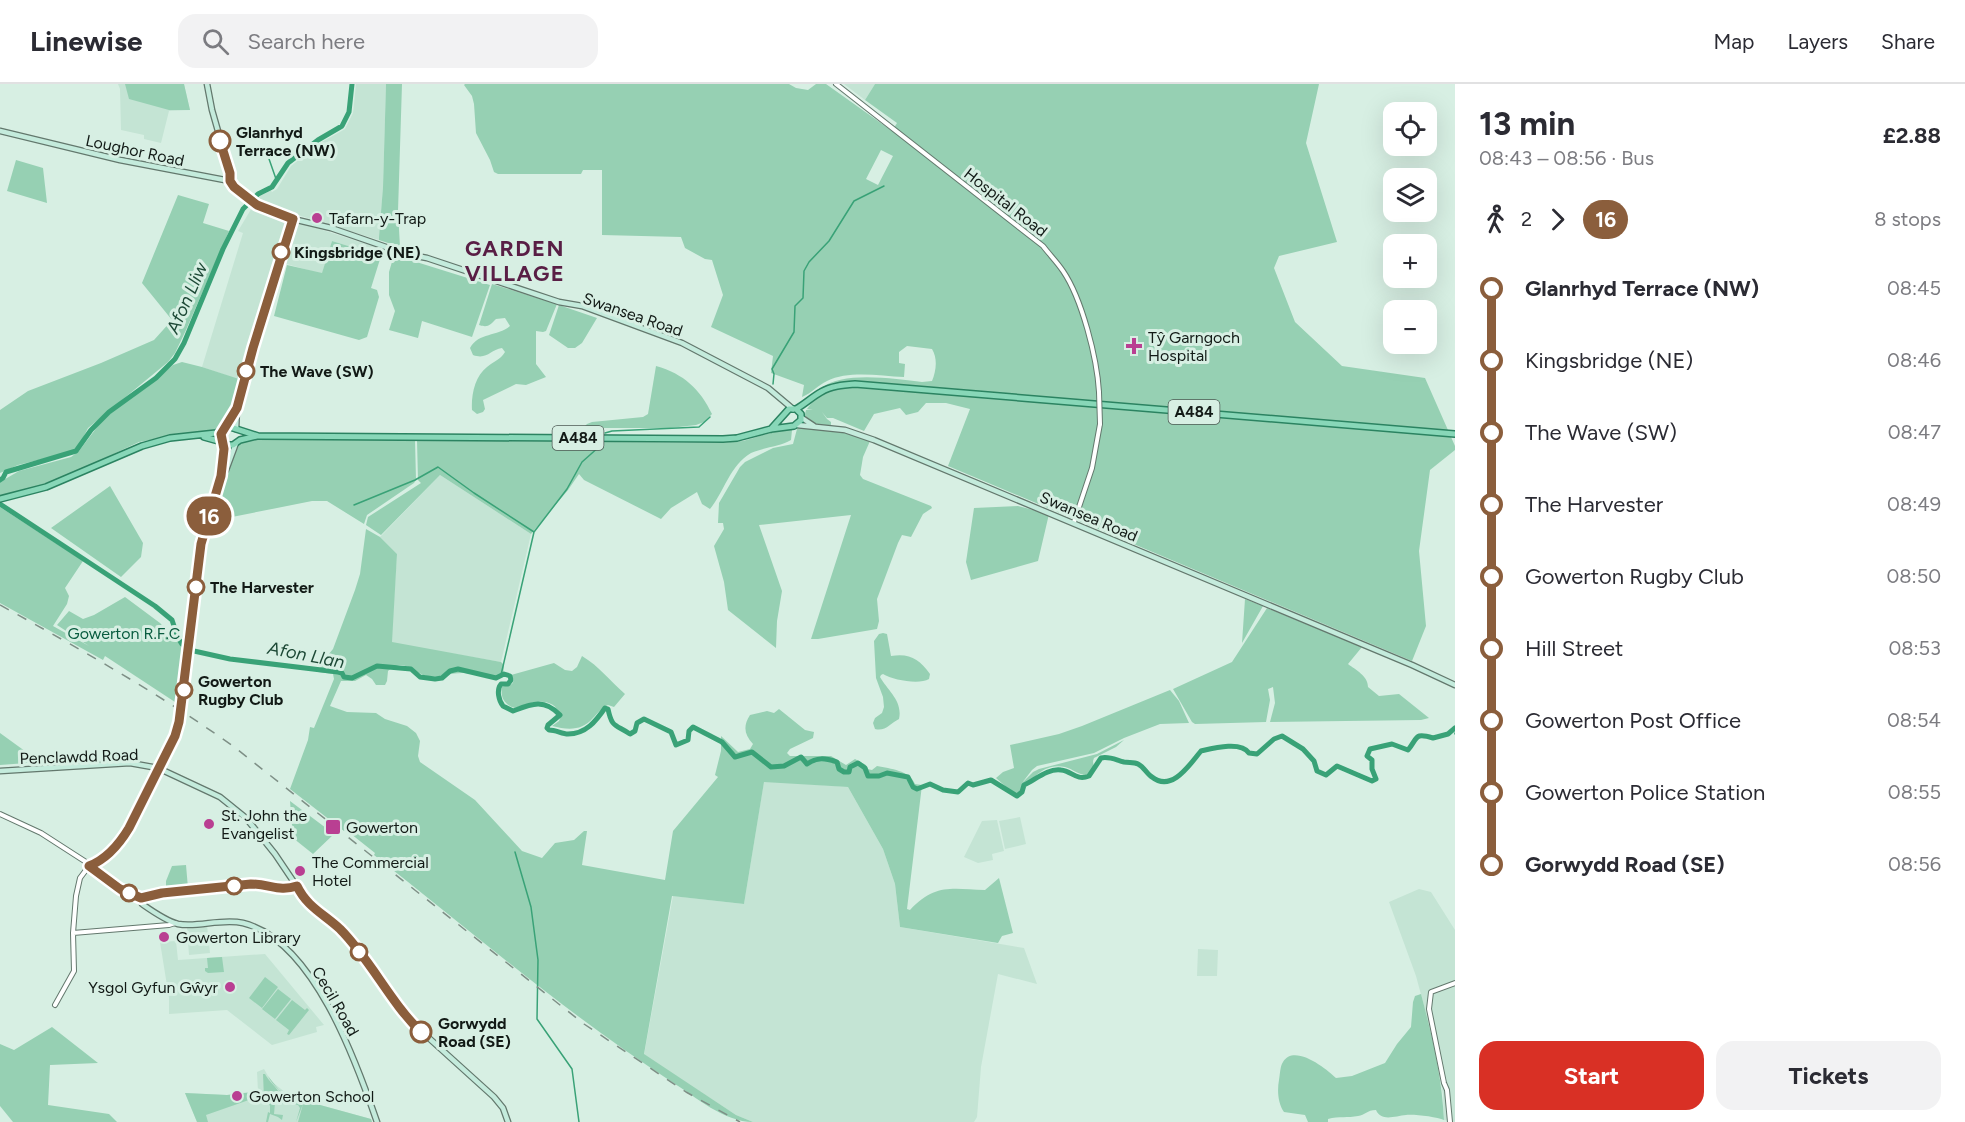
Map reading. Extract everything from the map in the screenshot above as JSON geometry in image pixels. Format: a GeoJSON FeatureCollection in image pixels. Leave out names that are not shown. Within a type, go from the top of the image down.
{"type":"FeatureCollection","features":[{"type":"Feature","properties":{"kind":"main road"},"geometry":{"type":"LineString","coordinates":[[207,84],[230,173],[230,181]]}},
{"type":"Feature","properties":{"kind":"main road","name":"Loughor Road"},"geometry":{"type":"LineString","coordinates":[[0,131],[120,160],[230,181]]}},
{"type":"Feature","properties":{"kind":"main road","name":"Swansea Road"},"geometry":{"type":"LineString","coordinates":[[230,181],[234,187],[257,205],[293,219],[335,229],[559,302],[582,306],[682,343],[768,388],[814,426]]}},
{"type":"Feature","properties":{"kind":"main road"},"geometry":{"type":"LineString","coordinates":[[221,476],[226,470],[239,436],[236,430],[237,408],[293,219]]}},
{"type":"Feature","properties":{"kind":"main road","name":"A484"},"geometry":{"type":"LineString","coordinates":[[237,441],[258,436],[723,439],[797,425],[798,412],[818,393],[830,388],[855,384],[1455,434]]}},
{"type":"Feature","properties":{"kind":"main road"},"geometry":{"type":"LineString","coordinates":[[784,401],[786,423],[789,425]]}},
{"type":"Feature","properties":{"kind":"main road"},"geometry":{"type":"LineString","coordinates":[[89,866],[122,840],[177,731],[190,644],[201,544],[221,476],[223,442],[220,436],[237,408]]}},
{"type":"Feature","properties":{"kind":"main road"},"geometry":{"type":"LineString","coordinates":[[771,429],[785,414],[798,412]]}},
{"type":"Feature","properties":{"kind":"main road","name":"Swansea Road"},"geometry":{"type":"LineString","coordinates":[[797,425],[858,433],[1074,522],[1455,685]]}},
{"type":"Feature","properties":{"kind":"main road"},"geometry":{"type":"LineString","coordinates":[[3,498],[46,487],[142,446],[170,438],[202,436],[230,427],[236,430]]}},
{"type":"Feature","properties":{"kind":"main road","name":"A484"},"geometry":{"type":"LineString","coordinates":[[236,430],[258,436]]}},
{"type":"Feature","properties":{"kind":"main road"},"geometry":{"type":"LineString","coordinates":[[202,436],[230,445],[237,441]]}},
{"type":"Feature","properties":{"kind":"main road","name":"Penclawdd Road"},"geometry":{"type":"LineString","coordinates":[[0,771],[130,763],[158,768],[220,797],[246,818],[297,886],[340,929],[372,967],[410,1021],[493,1096],[503,1108],[508,1122]]}},
{"type":"Feature","properties":{"kind":"main road","name":"Cecil Road"},"geometry":{"type":"LineString","coordinates":[[89,866],[120,889],[141,898],[142,904],[175,923],[241,923],[260,930],[285,949],[314,982],[335,1020],[351,1052],[377,1122]]}},
{"type":"Feature","properties":{"kind":"street","name":"Hospital Road"},"geometry":{"type":"LineString","coordinates":[[836,84],[1043,246],[1064,272],[1079,301],[1099,392],[1100,424],[1092,468],[1074,522]]}},
{"type":"Feature","properties":{"kind":"street"},"geometry":{"type":"LineString","coordinates":[[0,814],[41,832],[89,866],[79,881],[74,909],[74,971],[55,1005]]}},
{"type":"Feature","properties":{"kind":"street"},"geometry":{"type":"LineString","coordinates":[[141,898],[162,893],[251,884],[262,884],[284,890],[297,886]]}},
{"type":"Feature","properties":{"kind":"street"},"geometry":{"type":"LineString","coordinates":[[73,933],[175,923]]}},
{"type":"Feature","properties":{"kind":"street"},"geometry":{"type":"LineString","coordinates":[[1450,1122],[1447,1090],[1429,1006],[1431,992],[1455,983]]}},
{"type":"Feature","properties":{"kind":"shaded area"},"geometry":{"type":"Polygon","coordinates":[[[118,84],[184,84],[190,110],[169,111],[161,143],[144,139],[144,135],[121,130],[118,84]]]}},
{"type":"Feature","properties":{"kind":"shaded area"},"geometry":{"type":"Polygon","coordinates":[[[356,84],[386,84],[379,240],[266,205],[253,197],[270,189],[272,192],[277,189],[291,166],[320,143],[345,129],[353,113],[356,84]]]}},
{"type":"Feature","properties":{"kind":"shaded area"},"geometry":{"type":"Polygon","coordinates":[[[844,84],[875,84],[865,100],[844,84]]]}},
{"type":"Feature","properties":{"kind":"shaded area"},"geometry":{"type":"Polygon","coordinates":[[[253,206],[282,217],[285,224],[240,380],[202,367],[243,233],[238,231],[253,206]]]}},
{"type":"Feature","properties":{"kind":"shaded area"},"geometry":{"type":"Polygon","coordinates":[[[301,223],[394,253],[394,255],[381,256],[332,241],[322,274],[283,263],[293,229],[295,225],[301,223]]]}},
{"type":"Feature","properties":{"kind":"shaded area"},"geometry":{"type":"Polygon","coordinates":[[[440,475],[531,534],[501,662],[391,643],[397,554],[380,537],[440,475]]]}},
{"type":"Feature","properties":{"kind":"shaded area"},"geometry":{"type":"Polygon","coordinates":[[[764,781],[848,787],[883,849],[895,884],[900,927],[1024,948],[1037,984],[998,974],[981,1067],[977,1117],[974,1122],[753,1122],[736,1115],[644,1055],[673,896],[744,904],[764,781]]]}},
{"type":"Feature","properties":{"kind":"shaded area"},"geometry":{"type":"Polygon","coordinates":[[[1020,817],[1026,844],[1005,849],[999,821],[1020,817]]]}},
{"type":"Feature","properties":{"kind":"shaded area"},"geometry":{"type":"Polygon","coordinates":[[[997,820],[1004,851],[992,854],[993,860],[978,863],[964,857],[982,821],[997,820]]]}},
{"type":"Feature","properties":{"kind":"shaded area"},"geometry":{"type":"Polygon","coordinates":[[[1419,889],[1431,892],[1455,930],[1455,1122],[1444,1120],[1443,1094],[1430,1028],[1416,976],[1389,902],[1419,889]]]}},
{"type":"Feature","properties":{"kind":"shaded area"},"geometry":{"type":"Polygon","coordinates":[[[207,925],[210,953],[189,955],[187,927],[207,925]]]}},
{"type":"Feature","properties":{"kind":"shaded area","name":"Ysgol Gyfun Gŵyr"},"geometry":{"type":"Polygon","coordinates":[[[176,941],[178,960],[265,954],[324,1025],[316,1027],[317,1032],[272,1045],[227,1010],[169,1014],[169,998],[160,942],[176,941]]]}},
{"type":"Feature","properties":{"kind":"shaded area"},"geometry":{"type":"Polygon","coordinates":[[[1198,949],[1218,950],[1217,976],[1197,976],[1198,949]]]}},
{"type":"Feature","properties":{"kind":"shaded area","name":"Gowerton School"},"geometry":{"type":"Polygon","coordinates":[[[264,1069],[271,1081],[291,1097],[371,1119],[372,1122],[197,1122],[185,1093],[227,1095],[258,1091],[257,1072],[264,1069]]]}},
{"type":"Feature","properties":{"kind":"green space"},"geometry":{"type":"Polygon","coordinates":[[[125,84],[184,84],[190,110],[169,110],[129,99],[125,84]]]}},
{"type":"Feature","properties":{"kind":"green space"},"geometry":{"type":"Polygon","coordinates":[[[386,84],[402,84],[398,211],[400,247],[379,240],[386,84]]]}},
{"type":"Feature","properties":{"kind":"green space"},"geometry":{"type":"Polygon","coordinates":[[[789,84],[808,90],[816,84],[826,84],[892,131],[897,123],[865,100],[875,84],[1319,84],[1306,143],[1337,242],[1279,256],[1274,268],[1295,322],[1342,366],[1425,378],[1455,446],[1455,450],[1430,470],[1419,551],[1426,626],[1412,661],[948,466],[970,409],[946,403],[926,403],[918,412],[906,415],[900,408],[874,414],[864,431],[833,418],[827,418],[822,412],[827,419],[831,422],[831,426],[819,425],[804,418],[806,410],[813,409],[807,409],[821,395],[831,390],[850,386],[971,395],[968,390],[868,382],[840,382],[820,389],[842,379],[869,377],[932,381],[936,365],[932,349],[907,346],[899,352],[899,363],[905,364],[904,377],[865,374],[845,376],[827,381],[802,397],[804,385],[771,373],[773,356],[711,327],[723,295],[712,260],[705,259],[685,248],[681,237],[602,235],[602,170],[583,170],[581,174],[498,174],[494,172],[476,133],[472,96],[464,85],[789,84]],[[881,150],[866,179],[878,185],[893,156],[881,150]]]}},
{"type":"Feature","properties":{"kind":"green space"},"geometry":{"type":"Polygon","coordinates":[[[16,160],[43,168],[47,203],[7,191],[16,160]]]}},
{"type":"Feature","properties":{"kind":"green space"},"geometry":{"type":"Polygon","coordinates":[[[178,195],[209,204],[203,223],[229,231],[175,353],[168,362],[88,428],[80,444],[71,452],[18,465],[0,473],[0,410],[28,391],[154,340],[172,320],[142,283],[178,195]]]}},
{"type":"Feature","properties":{"kind":"green space"},"geometry":{"type":"Polygon","coordinates":[[[332,241],[381,256],[371,288],[377,290],[379,297],[367,337],[359,340],[274,316],[287,265],[322,273],[332,241]]]}},
{"type":"Feature","properties":{"kind":"green space"},"geometry":{"type":"Polygon","coordinates":[[[394,255],[490,285],[472,337],[422,321],[418,338],[389,330],[395,311],[389,295],[389,272],[394,255]]]}},
{"type":"Feature","properties":{"kind":"green space"},"geometry":{"type":"Polygon","coordinates":[[[492,284],[557,304],[546,331],[536,331],[536,364],[546,377],[526,385],[516,384],[483,400],[485,409],[477,414],[472,410],[472,404],[477,381],[483,371],[505,352],[502,348],[485,356],[478,356],[473,355],[470,348],[478,339],[510,326],[505,318],[496,319],[487,326],[479,325],[492,284]]]}},
{"type":"Feature","properties":{"kind":"green space"},"geometry":{"type":"Polygon","coordinates":[[[559,305],[597,318],[582,343],[575,348],[568,348],[549,335],[559,305]]]}},
{"type":"Feature","properties":{"kind":"green space"},"geometry":{"type":"Polygon","coordinates":[[[182,362],[239,379],[233,399],[236,400],[233,409],[216,432],[188,433],[139,442],[73,473],[27,490],[0,495],[0,482],[19,471],[71,457],[79,451],[101,422],[118,407],[173,365],[182,362]]]}},
{"type":"Feature","properties":{"kind":"green space"},"geometry":{"type":"Polygon","coordinates":[[[656,366],[683,378],[702,397],[712,414],[704,422],[670,428],[583,428],[592,422],[643,417],[648,414],[656,366]]]}},
{"type":"Feature","properties":{"kind":"green space"},"geometry":{"type":"Polygon","coordinates":[[[800,427],[842,432],[870,441],[863,457],[860,475],[863,479],[932,508],[923,514],[911,537],[902,535],[898,543],[877,599],[879,621],[877,629],[818,639],[811,639],[851,515],[759,525],[782,591],[777,621],[776,648],[728,610],[724,582],[714,546],[724,529],[723,523],[718,523],[719,503],[740,467],[745,462],[773,448],[793,444],[797,429],[800,427]]]}},
{"type":"Feature","properties":{"kind":"green space"},"geometry":{"type":"Polygon","coordinates":[[[784,429],[792,430],[791,440],[756,451],[744,458],[732,472],[710,509],[702,504],[697,492],[671,508],[661,519],[584,480],[579,474],[531,534],[440,475],[381,535],[366,525],[368,517],[421,483],[418,480],[417,440],[718,443],[743,441],[784,429]]]}},
{"type":"Feature","properties":{"kind":"green space"},"geometry":{"type":"Polygon","coordinates":[[[246,440],[415,440],[416,480],[367,515],[364,524],[327,501],[312,501],[232,517],[214,512],[233,456],[241,443],[246,440]]]}},
{"type":"Feature","properties":{"kind":"green space"},"geometry":{"type":"Polygon","coordinates":[[[110,486],[143,543],[141,557],[121,577],[51,528],[110,486]]]}},
{"type":"Feature","properties":{"kind":"green space"},"geometry":{"type":"Polygon","coordinates":[[[1018,506],[1049,514],[1038,561],[971,580],[966,562],[974,508],[1018,506]]]}},
{"type":"Feature","properties":{"kind":"green space","name":"Gowerton R.F.C"},"geometry":{"type":"Polygon","coordinates":[[[0,507],[83,561],[65,588],[69,596],[67,604],[53,626],[89,646],[57,625],[69,611],[83,619],[125,597],[160,623],[185,650],[178,704],[105,656],[103,660],[0,603],[0,507]]]}},
{"type":"Feature","properties":{"kind":"green space"},"geometry":{"type":"Polygon","coordinates":[[[366,529],[380,537],[397,554],[392,642],[501,662],[504,665],[503,676],[493,678],[460,673],[427,676],[404,665],[399,665],[388,671],[385,685],[376,685],[366,675],[355,681],[341,681],[330,706],[347,712],[376,713],[385,719],[407,726],[416,733],[420,741],[418,756],[420,762],[475,800],[522,851],[542,858],[555,843],[574,840],[587,831],[582,865],[665,880],[673,831],[718,777],[715,775],[721,751],[721,736],[738,752],[750,749],[753,744],[746,733],[746,723],[750,715],[767,711],[774,713],[779,709],[805,730],[814,732],[813,738],[790,749],[787,753],[790,756],[831,756],[846,765],[855,759],[866,765],[867,769],[872,770],[877,766],[899,771],[909,776],[915,784],[922,785],[907,909],[910,910],[928,895],[944,890],[985,890],[999,878],[1013,933],[1002,936],[998,943],[900,927],[895,884],[883,849],[848,787],[764,782],[744,904],[672,896],[644,1054],[736,1115],[753,1122],[731,1118],[711,1108],[633,1056],[557,1001],[374,855],[375,853],[290,789],[308,740],[310,727],[314,728],[334,679],[333,674],[318,672],[324,661],[329,659],[328,655],[333,649],[355,590],[360,574],[366,529]]]}},
{"type":"Feature","properties":{"kind":"green space"},"geometry":{"type":"Polygon","coordinates":[[[1245,599],[1263,606],[1242,643],[1245,599]]]}},
{"type":"Feature","properties":{"kind":"green space"},"geometry":{"type":"Polygon","coordinates":[[[1267,608],[1362,647],[1348,664],[1364,676],[1368,687],[1379,696],[1399,694],[1429,718],[1270,722],[1275,703],[1273,687],[1268,689],[1270,700],[1266,722],[1195,724],[1192,722],[1173,689],[1232,662],[1267,608]]]}},
{"type":"Feature","properties":{"kind":"green space"},"geometry":{"type":"Polygon","coordinates":[[[879,634],[887,634],[891,656],[904,655],[914,658],[930,674],[929,679],[919,682],[881,675],[880,677],[897,701],[900,713],[899,719],[879,730],[875,729],[873,723],[884,707],[876,678],[874,641],[879,634]]]}},
{"type":"Feature","properties":{"kind":"green space"},"geometry":{"type":"Polygon","coordinates":[[[582,656],[625,694],[614,707],[606,706],[584,725],[569,729],[552,726],[559,721],[561,716],[553,705],[535,702],[515,708],[504,700],[502,687],[512,684],[514,680],[511,675],[554,663],[565,670],[572,671],[577,667],[582,656]]]}},
{"type":"Feature","properties":{"kind":"green space"},"geometry":{"type":"Polygon","coordinates":[[[1170,690],[1179,701],[1189,723],[1160,724],[1094,753],[1037,766],[1022,783],[1039,769],[1097,754],[1124,740],[1116,747],[1094,758],[1094,769],[1087,775],[1065,767],[1050,767],[1038,774],[1017,794],[996,778],[1003,772],[1014,768],[1010,745],[1059,734],[1170,690]]]}},
{"type":"Feature","properties":{"kind":"green space"},"geometry":{"type":"Polygon","coordinates":[[[0,733],[40,762],[0,765],[0,733]]]}},
{"type":"Feature","properties":{"kind":"green space"},"geometry":{"type":"Polygon","coordinates":[[[290,801],[334,834],[313,854],[293,838],[290,801]]]}},
{"type":"Feature","properties":{"kind":"green space"},"geometry":{"type":"Polygon","coordinates":[[[186,865],[188,888],[166,890],[166,881],[172,866],[186,865]]]}},
{"type":"Feature","properties":{"kind":"green space"},"geometry":{"type":"Polygon","coordinates":[[[222,957],[224,972],[208,973],[205,971],[205,968],[208,968],[207,958],[222,957]]]}},
{"type":"Feature","properties":{"kind":"green space"},"geometry":{"type":"Polygon","coordinates":[[[265,977],[278,987],[262,1008],[249,998],[265,977]]]}},
{"type":"Feature","properties":{"kind":"green space"},"geometry":{"type":"Polygon","coordinates":[[[278,989],[291,999],[275,1019],[262,1009],[278,989]]]}},
{"type":"Feature","properties":{"kind":"green space"},"geometry":{"type":"Polygon","coordinates":[[[1421,994],[1436,1056],[1444,1120],[1414,1115],[1385,1117],[1378,1114],[1376,1110],[1358,1116],[1328,1119],[1328,1122],[1308,1122],[1305,1115],[1284,1112],[1279,1101],[1278,1084],[1281,1066],[1288,1057],[1302,1056],[1336,1078],[1352,1076],[1385,1063],[1411,1027],[1413,1002],[1415,996],[1421,994]]]}},
{"type":"Feature","properties":{"kind":"green space"},"geometry":{"type":"Polygon","coordinates":[[[292,1000],[305,1010],[307,1008],[309,1010],[289,1035],[287,1034],[289,1030],[276,1020],[292,1000]]]}},
{"type":"Feature","properties":{"kind":"green space"},"geometry":{"type":"Polygon","coordinates":[[[52,1027],[98,1063],[50,1065],[48,1105],[109,1114],[117,1122],[13,1122],[0,1106],[0,1044],[14,1050],[52,1027]]]}},
{"type":"Feature","properties":{"kind":"green space"},"geometry":{"type":"Polygon","coordinates":[[[263,1074],[283,1100],[283,1104],[275,1103],[274,1114],[283,1115],[282,1120],[270,1114],[266,1122],[270,1106],[267,1099],[264,1099],[263,1074]]]}},
{"type":"Feature","properties":{"kind":"green space"},"geometry":{"type":"Polygon","coordinates":[[[268,1076],[279,1090],[291,1097],[371,1119],[372,1122],[298,1122],[303,1104],[296,1122],[300,1108],[298,1105],[285,1102],[268,1076]]]}},
{"type":"Feature","properties":{"kind":"green space"},"geometry":{"type":"Polygon","coordinates":[[[262,1091],[260,1096],[206,1115],[208,1122],[197,1122],[185,1093],[227,1095],[262,1091]]]}},
{"type":"Feature","properties":{"kind":"waterway","name":"Afon Lliw"},"geometry":{"type":"LineString","coordinates":[[0,480],[6,472],[76,451],[91,430],[109,412],[156,378],[175,359],[243,209],[258,194],[272,187],[288,163],[318,140],[342,126],[349,112],[352,84]]}},
{"type":"Feature","properties":{"kind":"waterway"},"geometry":{"type":"LineString","coordinates":[[268,156],[276,179]]}},
{"type":"Feature","properties":{"kind":"waterway"},"geometry":{"type":"LineString","coordinates":[[773,384],[772,369],[794,332],[795,306],[803,298],[804,271],[809,262],[829,241],[854,201],[884,186]]}},
{"type":"Feature","properties":{"kind":"waterway"},"geometry":{"type":"LineString","coordinates":[[605,433],[699,427],[710,417]]}},
{"type":"Feature","properties":{"kind":"waterway"},"geometry":{"type":"LineString","coordinates":[[501,675],[534,532],[567,489],[582,462],[600,446]]}},
{"type":"Feature","properties":{"kind":"waterway"},"geometry":{"type":"LineString","coordinates":[[354,505],[415,480],[438,467],[534,532]]}},
{"type":"Feature","properties":{"kind":"waterway","name":"Afon Llan"},"geometry":{"type":"LineString","coordinates":[[0,504],[155,606],[172,620],[182,644],[194,651],[230,659],[338,672],[344,677],[352,678],[377,666],[411,669],[420,677],[435,679],[442,678],[450,671],[458,669],[496,678],[504,674],[510,676],[511,680],[508,684],[499,686],[500,701],[503,706],[513,711],[537,704],[548,706],[560,715],[548,725],[549,730],[568,734],[580,732],[594,722],[605,708],[608,709],[615,725],[630,734],[635,731],[637,723],[644,719],[671,732],[676,745],[688,740],[689,731],[693,727],[722,742],[735,757],[752,752],[771,767],[784,766],[801,757],[807,764],[814,760],[825,759],[837,762],[839,769],[844,772],[849,772],[850,767],[858,763],[865,768],[868,776],[887,773],[908,777],[913,787],[917,789],[930,784],[943,790],[958,792],[968,783],[973,785],[991,780],[1017,796],[1022,792],[1024,785],[1051,771],[1065,771],[1077,777],[1089,776],[1101,758],[1136,763],[1152,777],[1167,782],[1180,775],[1201,751],[1234,746],[1257,754],[1274,739],[1282,736],[1303,749],[1314,761],[1317,771],[1326,775],[1337,766],[1372,781],[1376,779],[1372,769],[1372,760],[1367,756],[1370,749],[1392,744],[1408,750],[1419,736],[1433,738],[1448,734],[1455,728]]}},
{"type":"Feature","properties":{"kind":"waterway"},"geometry":{"type":"LineString","coordinates":[[515,852],[531,907],[538,960],[537,1019],[572,1069],[579,1122]]}},
{"type":"Feature","properties":{"kind":"railway"},"geometry":{"type":"LineString","coordinates":[[0,605],[118,672],[233,746],[584,1024],[686,1092],[740,1122]]}},
{"type":"Feature","properties":{"kind":"bus line","name":"16"},"geometry":{"type":"LineString","coordinates":[[220,141],[230,173],[230,181],[234,187],[257,205],[293,219],[237,408],[220,436],[224,449],[221,476],[201,544],[177,731],[122,840],[89,866],[120,889],[141,898],[162,893],[251,884],[262,884],[281,890],[297,886],[310,906],[340,929],[372,967],[410,1021],[421,1032]]}},
{"type":"Feature","properties":{"kind":"place","name":"Glanrhyd Terrace (NW)"},"geometry":{"type":"Point","coordinates":[220,141]}},
{"type":"Feature","properties":{"kind":"place","name":"Tafarn-y-Trap"},"geometry":{"type":"Point","coordinates":[317,218]}},
{"type":"Feature","properties":{"kind":"place","name":"Kingsbridge (NE)"},"geometry":{"type":"Point","coordinates":[281,252]}},
{"type":"Feature","properties":{"kind":"place","name":"Tŷ Garngoch Hospital"},"geometry":{"type":"Point","coordinates":[1134,346]}},
{"type":"Feature","properties":{"kind":"place","name":"The Wave (SW)"},"geometry":{"type":"Point","coordinates":[246,371]}},
{"type":"Feature","properties":{"kind":"place","name":"The Harvester"},"geometry":{"type":"Point","coordinates":[196,587]}},
{"type":"Feature","properties":{"kind":"place","name":"Gowerton Rugby Club"},"geometry":{"type":"Point","coordinates":[184,690]}},
{"type":"Feature","properties":{"kind":"place","name":"St. John the Evangelist"},"geometry":{"type":"Point","coordinates":[209,824]}},
{"type":"Feature","properties":{"kind":"place","name":"Gowerton"},"geometry":{"type":"Point","coordinates":[333,827]}},
{"type":"Feature","properties":{"kind":"place","name":"The Commercial Hotel"},"geometry":{"type":"Point","coordinates":[300,871]}},
{"type":"Feature","properties":{"kind":"place","name":"Gowerton Library"},"geometry":{"type":"Point","coordinates":[164,937]}},
{"type":"Feature","properties":{"kind":"place","name":"Ysgol Gyfun Gŵyr"},"geometry":{"type":"Point","coordinates":[230,987]}},
{"type":"Feature","properties":{"kind":"place","name":"Gorwydd Road (SE)"},"geometry":{"type":"Point","coordinates":[421,1032]}},
{"type":"Feature","properties":{"kind":"place","name":"Gowerton School"},"geometry":{"type":"Point","coordinates":[237,1096]}},
{"type":"Feature","properties":{"kind":"district","name":"GARDEN VILLAGE"},"geometry":{"type":"Point","coordinates":[515,260]}}]}
